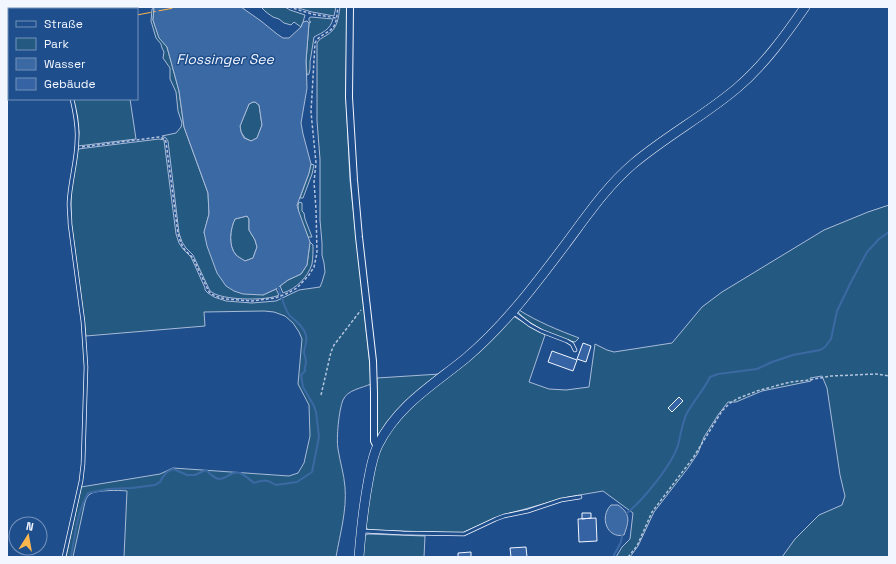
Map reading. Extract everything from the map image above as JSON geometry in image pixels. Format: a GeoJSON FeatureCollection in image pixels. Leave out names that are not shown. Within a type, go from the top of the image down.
{"type":"FeatureCollection","features":[{"type":"Feature","properties":{"kind":"main road"},"geometry":{"type":"LineString","coordinates":[[359,557],[368,486],[373,460],[377,447],[390,425],[404,409],[435,382],[465,359],[489,337],[540,279],[609,188],[653,148],[715,106],[737,89],[776,47],[805,7]]}},
{"type":"Feature","properties":{"kind":"street"},"geometry":{"type":"LineString","coordinates":[[350,7],[350,104],[357,223],[373,361],[374,441],[377,447]]}},
{"type":"Feature","properties":{"kind":"lane"},"geometry":{"type":"LineString","coordinates":[[64,557],[81,481],[83,464],[86,367],[85,343],[70,224],[69,203],[77,148],[77,127],[72,100]]}},
{"type":"Feature","properties":{"kind":"lane"},"geometry":{"type":"LineString","coordinates":[[512,312],[541,331],[567,341],[572,344],[576,350]]}},
{"type":"Feature","properties":{"kind":"lane"},"geometry":{"type":"LineString","coordinates":[[362,530],[403,533],[464,534],[504,516],[528,511],[561,500],[580,497]]}},
{"type":"Feature","properties":{"kind":"path"},"geometry":{"type":"LineString","coordinates":[[289,7],[312,14],[336,18]]}},
{"type":"Feature","properties":{"kind":"path"},"geometry":{"type":"LineString","coordinates":[[77,148],[159,137],[165,139],[178,234],[181,243],[194,260],[209,292],[215,296],[226,299],[252,301],[275,298],[286,294],[297,288],[309,275],[314,267],[317,253],[314,182],[316,163],[311,112],[315,43],[317,38],[327,33],[334,26],[338,7]]}},
{"type":"Feature","properties":{"kind":"path"},"geometry":{"type":"LineString","coordinates":[[321,395],[334,345],[366,304]]}},
{"type":"Feature","properties":{"kind":"path"},"geometry":{"type":"LineString","coordinates":[[628,557],[637,546],[652,512],[693,458],[722,411],[730,403],[757,391],[790,382],[831,376],[876,374],[889,376]]}},
{"type":"Feature","properties":{"kind":"green space"},"geometry":{"type":"Polygon","coordinates":[[[53,7],[116,7],[116,8],[53,7]]]}},
{"type":"Feature","properties":{"kind":"green space"},"geometry":{"type":"Polygon","coordinates":[[[261,7],[285,7],[305,15],[301,27],[294,22],[291,25],[284,23],[273,17],[261,7]]]}},
{"type":"Feature","properties":{"kind":"green space"},"geometry":{"type":"Polygon","coordinates":[[[295,7],[336,7],[334,16],[295,7]]]}},
{"type":"Feature","properties":{"kind":"green space"},"geometry":{"type":"Polygon","coordinates":[[[340,7],[347,7],[346,97],[350,180],[371,384],[348,394],[343,400],[340,410],[337,444],[344,477],[345,504],[336,557],[124,557],[127,491],[113,490],[97,492],[88,496],[85,502],[73,557],[66,557],[81,487],[160,474],[173,468],[289,476],[298,473],[304,463],[310,436],[309,405],[298,384],[302,339],[293,323],[285,316],[274,312],[264,311],[204,312],[205,326],[86,336],[71,221],[71,193],[78,149],[159,139],[164,140],[176,234],[179,243],[191,257],[205,290],[214,297],[226,301],[252,303],[276,301],[299,290],[320,287],[325,272],[322,255],[320,220],[320,159],[317,121],[317,43],[331,32],[335,26],[340,7]]]}},
{"type":"Feature","properties":{"kind":"green space"},"geometry":{"type":"Polygon","coordinates":[[[154,8],[153,20],[159,37],[167,47],[179,91],[184,127],[208,193],[209,214],[204,233],[263,295],[276,289],[279,295],[266,298],[247,299],[229,298],[214,294],[210,291],[193,255],[182,242],[179,233],[168,141],[162,136],[176,133],[181,127],[182,123],[178,111],[176,92],[170,79],[170,68],[163,58],[164,52],[161,44],[156,38],[151,21],[152,9],[154,8]]]}},
{"type":"Feature","properties":{"kind":"green space"},"geometry":{"type":"Polygon","coordinates":[[[309,18],[333,19],[328,28],[314,37],[310,69],[309,74],[307,75],[306,61],[309,23],[311,22],[309,21],[309,18]]]}},
{"type":"Feature","properties":{"kind":"green space"},"geometry":{"type":"Polygon","coordinates":[[[73,100],[130,100],[136,139],[78,146],[79,132],[73,100]]]}},
{"type":"Feature","properties":{"kind":"green space"},"geometry":{"type":"Polygon","coordinates":[[[253,102],[259,105],[262,125],[257,138],[251,141],[245,138],[241,132],[240,126],[249,104],[253,102]]]}},
{"type":"Feature","properties":{"kind":"green space"},"geometry":{"type":"Polygon","coordinates":[[[311,164],[314,165],[312,174],[303,198],[300,198],[309,173],[311,164]]]}},
{"type":"Feature","properties":{"kind":"green space"},"geometry":{"type":"Polygon","coordinates":[[[299,202],[302,203],[302,211],[312,237],[308,237],[301,220],[298,210],[299,202]]]}},
{"type":"Feature","properties":{"kind":"green space"},"geometry":{"type":"Polygon","coordinates":[[[889,205],[889,557],[782,557],[795,539],[819,515],[842,505],[845,496],[840,475],[827,388],[822,376],[810,378],[811,381],[762,391],[736,402],[728,402],[704,437],[698,453],[688,468],[654,512],[638,546],[630,557],[616,557],[622,547],[630,539],[633,513],[603,491],[568,497],[500,516],[462,533],[367,529],[368,506],[373,472],[380,450],[389,432],[402,416],[513,316],[545,335],[529,382],[549,389],[566,390],[589,387],[595,344],[614,352],[672,343],[702,307],[722,292],[824,230],[889,205]]]}},
{"type":"Feature","properties":{"kind":"green space"},"geometry":{"type":"Polygon","coordinates":[[[247,216],[249,219],[249,230],[257,247],[253,258],[245,261],[237,256],[233,251],[231,237],[235,219],[247,216]]]}},
{"type":"Feature","properties":{"kind":"green space"},"geometry":{"type":"Polygon","coordinates":[[[310,242],[313,245],[312,264],[308,273],[292,289],[283,293],[280,286],[288,280],[301,274],[307,265],[310,242]]]}},
{"type":"Feature","properties":{"kind":"green space"},"geometry":{"type":"Polygon","coordinates":[[[519,310],[556,329],[579,338],[575,342],[552,335],[529,322],[518,312],[519,310]]]}},
{"type":"Feature","properties":{"kind":"green space"},"geometry":{"type":"Polygon","coordinates":[[[440,374],[378,436],[376,430],[377,378],[440,374]]]}},
{"type":"Feature","properties":{"kind":"green space"},"geometry":{"type":"Polygon","coordinates":[[[368,534],[425,536],[424,557],[363,557],[364,536],[368,534]]]}},
{"type":"Feature","properties":{"kind":"water","name":"Flossinger See"},"geometry":{"type":"Polygon","coordinates":[[[154,7],[241,7],[283,38],[289,38],[301,27],[303,22],[307,21],[309,23],[306,61],[307,88],[301,123],[311,164],[297,205],[310,242],[307,265],[301,274],[263,295],[243,294],[234,291],[226,286],[217,273],[207,246],[204,232],[209,214],[208,193],[184,127],[179,91],[167,47],[159,38],[153,20],[154,7]],[[253,102],[249,104],[240,126],[244,138],[251,141],[257,138],[262,125],[259,105],[253,102]],[[247,216],[235,219],[231,237],[233,251],[237,256],[245,261],[253,258],[257,247],[249,230],[249,219],[247,216]]]}},
{"type":"Feature","properties":{"kind":"water"},"geometry":{"type":"Polygon","coordinates":[[[611,505],[618,505],[627,515],[628,522],[624,535],[613,534],[607,526],[605,521],[606,515],[607,510],[611,505]]]}},
{"type":"Feature","properties":{"kind":"building"},"geometry":{"type":"Polygon","coordinates":[[[583,343],[591,346],[586,362],[577,359],[583,343]]]}},
{"type":"Feature","properties":{"kind":"building"},"geometry":{"type":"Polygon","coordinates":[[[552,351],[577,360],[573,371],[548,362],[552,351]]]}},
{"type":"Feature","properties":{"kind":"building"},"geometry":{"type":"Polygon","coordinates":[[[679,397],[683,401],[672,412],[668,408],[679,397]]]}},
{"type":"Feature","properties":{"kind":"building"},"geometry":{"type":"Polygon","coordinates":[[[582,513],[591,513],[591,518],[582,519],[582,513]]]}},
{"type":"Feature","properties":{"kind":"building"},"geometry":{"type":"Polygon","coordinates":[[[596,518],[597,541],[579,542],[578,519],[596,518]]]}},
{"type":"Feature","properties":{"kind":"building"},"geometry":{"type":"Polygon","coordinates":[[[526,547],[527,557],[511,557],[510,548],[526,547]]]}},
{"type":"Feature","properties":{"kind":"building"},"geometry":{"type":"Polygon","coordinates":[[[471,552],[471,557],[458,557],[458,553],[471,552]]]}},
{"type":"Feature","properties":{"kind":"waterway"},"geometry":{"type":"LineString","coordinates":[[627,513],[649,491],[670,462],[678,445],[687,413],[710,377],[718,374],[757,369],[793,355],[820,350],[825,347],[831,339],[837,311],[867,252],[879,239],[889,232]]}},
{"type":"Feature","properties":{"kind":"waterway"},"geometry":{"type":"LineString","coordinates":[[71,557],[81,508],[88,493],[108,489],[155,485],[160,482],[167,472],[173,469],[187,475],[195,475],[206,470],[219,479],[233,473],[240,473],[254,483],[265,481],[276,485],[297,482],[312,472],[319,437],[316,412],[303,387],[301,375],[305,371],[306,361],[304,353],[306,337],[302,327],[288,313],[278,287]]}},
{"type":"Feature","properties":{"kind":"waterway"},"geometry":{"type":"LineString","coordinates":[[613,557],[621,542],[622,536]]}},
{"type":"Feature","properties":{"kind":"power"},"geometry":{"type":"LineString","coordinates":[[138,15],[179,7]]}}]}
